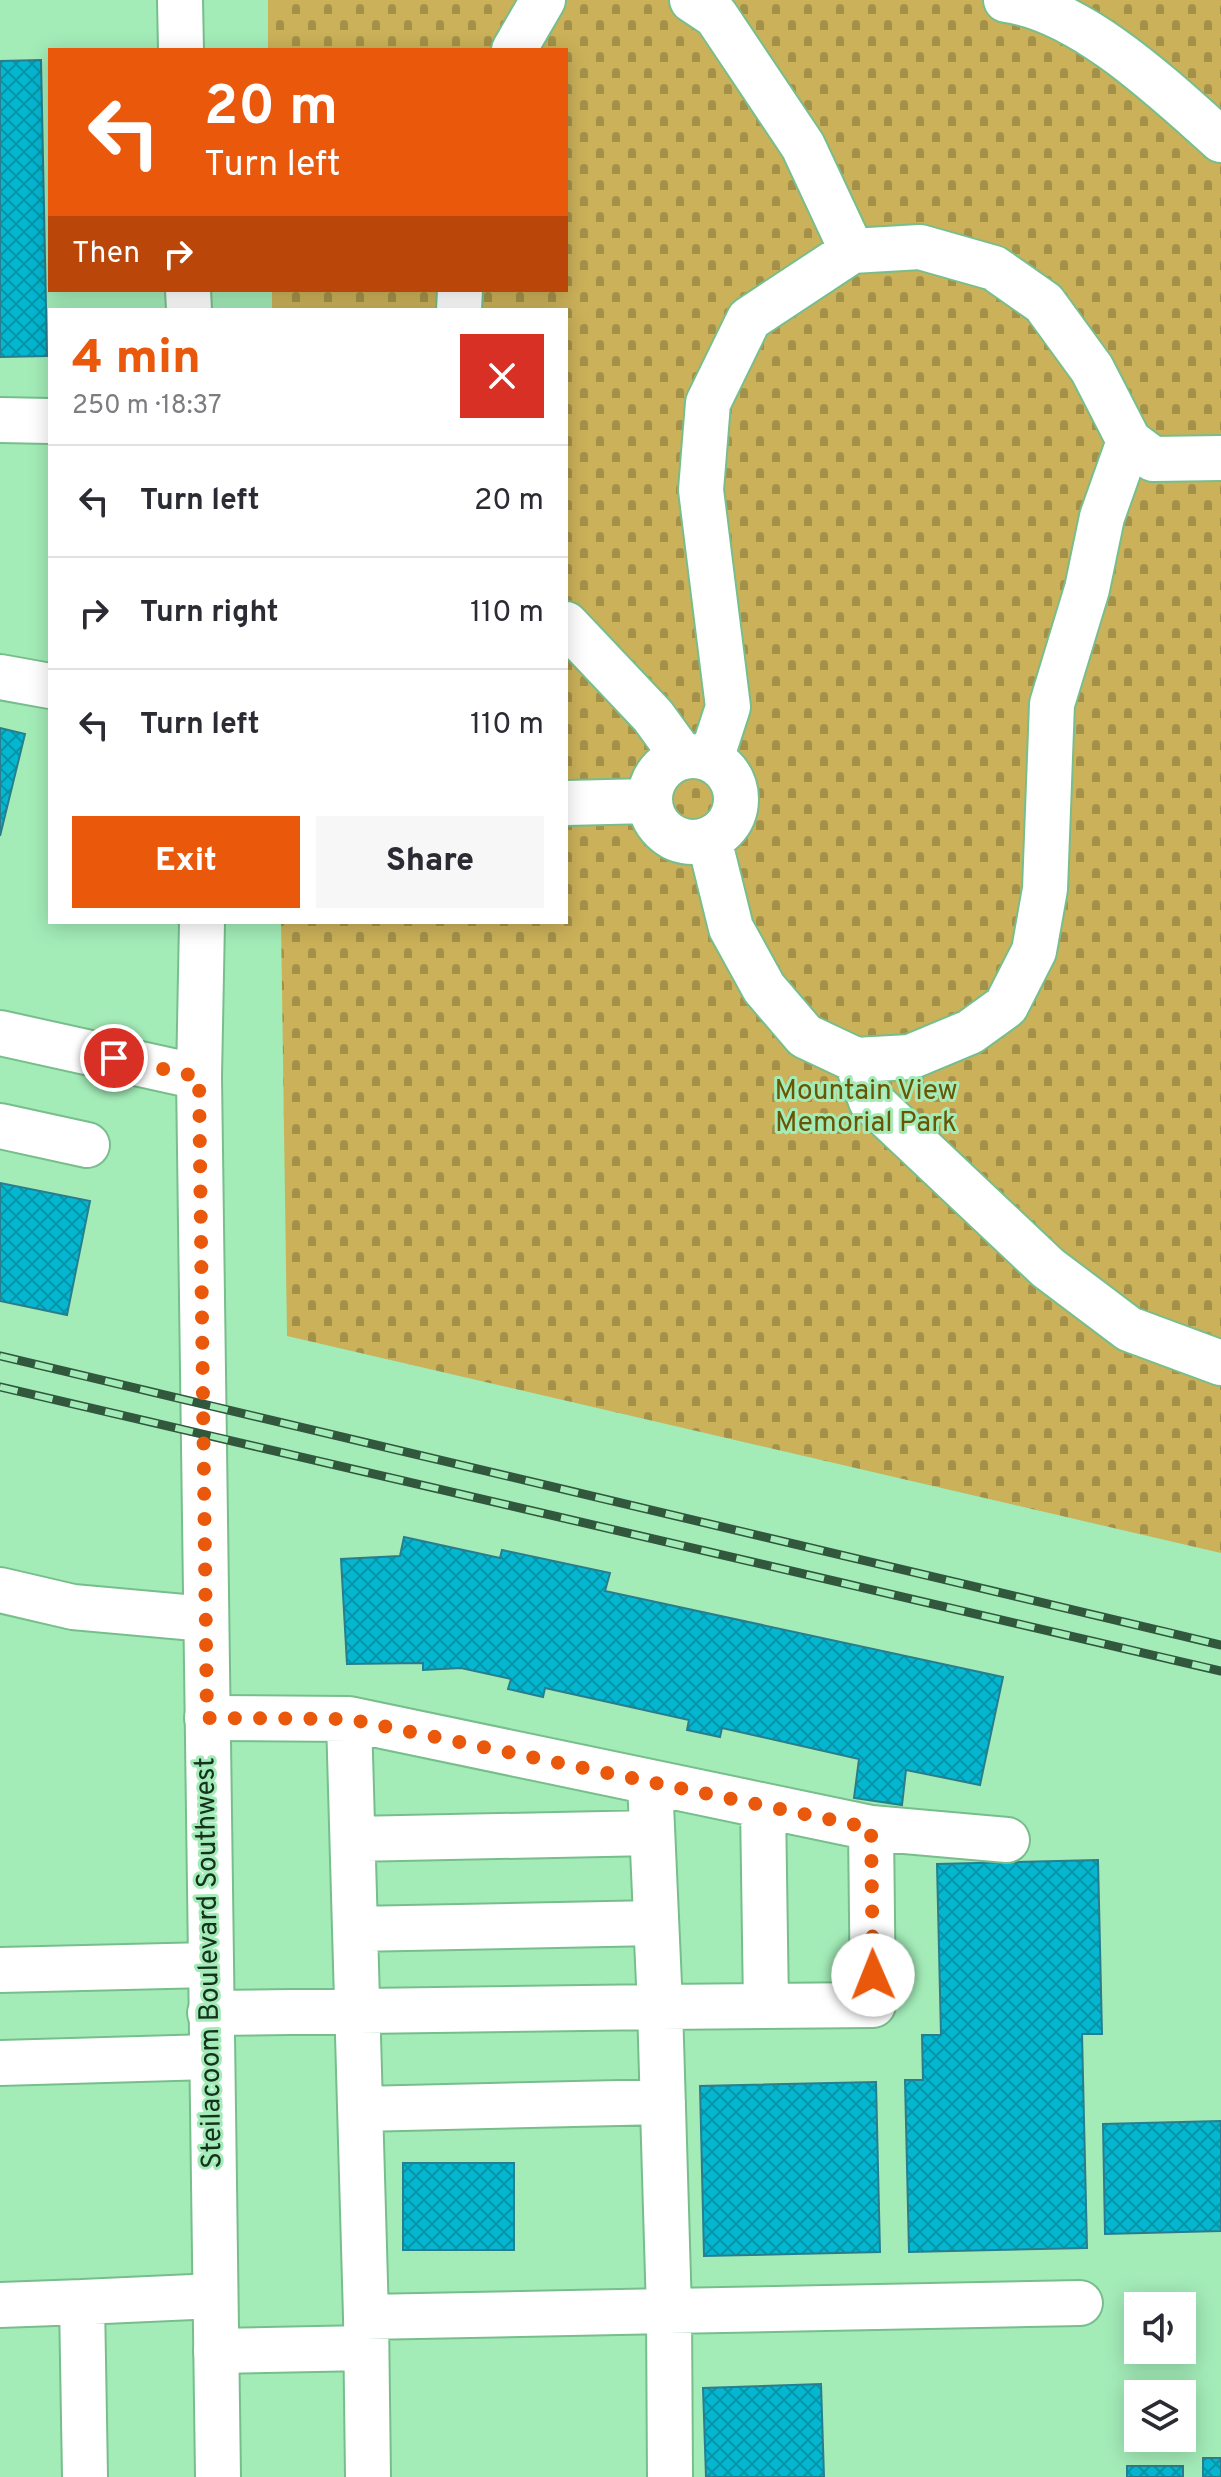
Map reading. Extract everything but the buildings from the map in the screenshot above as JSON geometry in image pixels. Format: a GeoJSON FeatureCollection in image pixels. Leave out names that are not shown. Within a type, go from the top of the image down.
{"type":"FeatureCollection","features":[{"type":"Feature","properties":{"kind":"main road"},"geometry":{"type":"LineString","coordinates":[[180,0],[181,48]]}},
{"type":"Feature","properties":{"kind":"main road"},"geometry":{"type":"LineString","coordinates":[[515,48],[543,0]]}},
{"type":"Feature","properties":{"kind":"main road"},"geometry":{"type":"LineString","coordinates":[[692,0],[716,16],[803,146],[852,251]]}},
{"type":"Feature","properties":{"kind":"main road"},"geometry":{"type":"LineString","coordinates":[[1022,1],[1105,44],[1221,140]]}},
{"type":"Feature","properties":{"kind":"main road"},"geometry":{"type":"LineString","coordinates":[[568,626],[697,758],[732,780],[736,798],[734,813],[726,826],[709,839],[694,842],[674,838],[661,829],[650,801],[658,772],[697,758],[728,707],[701,490],[708,403],[749,319],[852,251],[920,247],[994,268],[1044,303],[1092,369],[1129,441],[1153,459],[1221,458]]}},
{"type":"Feature","properties":{"kind":"main road"},"geometry":{"type":"LineString","coordinates":[[0,420],[48,421]]}},
{"type":"Feature","properties":{"kind":"main road"},"geometry":{"type":"LineString","coordinates":[[709,839],[731,928],[764,988],[805,1036],[856,1060],[910,1057],[970,1032],[1006,1006],[1034,951],[1045,889],[1052,704],[1087,589],[1102,517],[1129,441]]}},
{"type":"Feature","properties":{"kind":"main road"},"geometry":{"type":"LineString","coordinates":[[0,677],[48,686]]}},
{"type":"Feature","properties":{"kind":"main road"},"geometry":{"type":"LineString","coordinates":[[568,803],[650,801]]}},
{"type":"Feature","properties":{"kind":"main road","name":"Steilacoom Boulevard Southwest"},"geometry":{"type":"LineString","coordinates":[[202,924],[199,1077],[218,2477]]}},
{"type":"Feature","properties":{"kind":"main road"},"geometry":{"type":"LineString","coordinates":[[0,1033],[199,1077]]}},
{"type":"Feature","properties":{"kind":"main road"},"geometry":{"type":"LineString","coordinates":[[856,1060],[871,1101],[1048,1268],[1129,1329],[1221,1363]]}},
{"type":"Feature","properties":{"kind":"main road"},"geometry":{"type":"LineString","coordinates":[[0,1126],[87,1145]]}},
{"type":"Feature","properties":{"kind":"main road"},"geometry":{"type":"LineString","coordinates":[[0,1590],[73,1607],[206,1619]]}},
{"type":"Feature","properties":{"kind":"main road"},"geometry":{"type":"LineString","coordinates":[[207,1718],[349,1719],[871,1828],[1007,1840]]}},
{"type":"Feature","properties":{"kind":"main road"},"geometry":{"type":"LineString","coordinates":[[349,1719],[368,2477]]}},
{"type":"Feature","properties":{"kind":"main road"},"geometry":{"type":"LineString","coordinates":[[650,1782],[663,2102],[670,2477]]}},
{"type":"Feature","properties":{"kind":"main road"},"geometry":{"type":"LineString","coordinates":[[763,1806],[766,2006]]}},
{"type":"Feature","properties":{"kind":"main road"},"geometry":{"type":"LineString","coordinates":[[210,2013],[873,2005],[871,1828]]}},
{"type":"Feature","properties":{"kind":"main road"},"geometry":{"type":"LineString","coordinates":[[353,1839],[652,1833]]}},
{"type":"Feature","properties":{"kind":"main road"},"geometry":{"type":"LineString","coordinates":[[355,1929],[656,1923]]}},
{"type":"Feature","properties":{"kind":"main road"},"geometry":{"type":"LineString","coordinates":[[0,1970],[209,1965]]}},
{"type":"Feature","properties":{"kind":"main road"},"geometry":{"type":"LineString","coordinates":[[0,2063],[210,2057]]}},
{"type":"Feature","properties":{"kind":"main road"},"geometry":{"type":"LineString","coordinates":[[360,2109],[663,2102]]}},
{"type":"Feature","properties":{"kind":"main road"},"geometry":{"type":"LineString","coordinates":[[0,2305],[215,2296]]}},
{"type":"Feature","properties":{"kind":"main road"},"geometry":{"type":"LineString","coordinates":[[82,2302],[85,2477]]}},
{"type":"Feature","properties":{"kind":"main road"},"geometry":{"type":"LineString","coordinates":[[216,2351],[366,2333],[669,2311],[1080,2303]]}},
{"type":"Feature","properties":{"kind":"green space","name":"Mountain View Memorial Park"},"geometry":{"type":"Polygon","coordinates":[[[268,0],[1221,0],[1221,1553],[287,1336],[281,924],[568,924],[568,308],[272,308],[272,292],[568,292],[568,48],[268,48],[268,0]]]}},
{"type":"Feature","properties":{"kind":"railway"},"geometry":{"type":"LineString","coordinates":[[0,1356],[1221,1645]]}},
{"type":"Feature","properties":{"kind":"railway"},"geometry":{"type":"LineString","coordinates":[[0,1387],[1221,1671]]}},
{"type":"Feature","properties":{"kind":"route"},"geometry":{"type":"LineString","coordinates":[[114,1058],[199,1077],[207,1718],[349,1719],[871,1828],[873,1975]]}}]}
